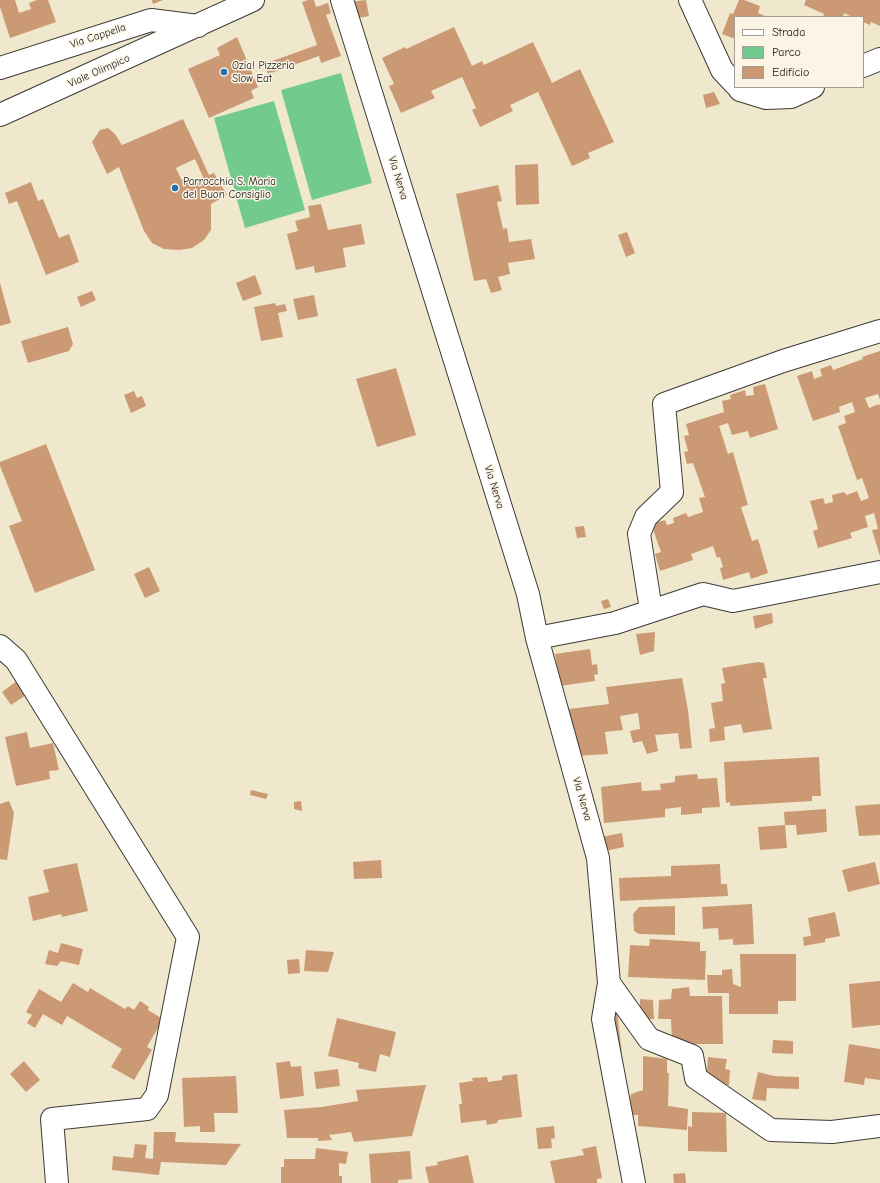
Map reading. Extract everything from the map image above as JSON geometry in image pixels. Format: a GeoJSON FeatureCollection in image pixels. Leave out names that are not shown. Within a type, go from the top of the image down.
{"type":"FeatureCollection","features":[{"type":"Feature","properties":{"kind":"street","name":"Viale Olimpico"},"geometry":{"type":"LineString","coordinates":[[0,115],[253,0]]}},
{"type":"Feature","properties":{"kind":"street","name":"Via Nerva"},"geometry":{"type":"LineString","coordinates":[[342,0],[528,594],[537,638],[598,858],[609,983],[603,1019],[634,1183]]}},
{"type":"Feature","properties":{"kind":"street"},"geometry":{"type":"LineString","coordinates":[[690,0],[722,70],[734,83]]}},
{"type":"Feature","properties":{"kind":"street","name":"Via Cappella"},"geometry":{"type":"LineString","coordinates":[[0,68],[151,20],[198,26]]}},
{"type":"Feature","properties":{"kind":"street"},"geometry":{"type":"LineString","coordinates":[[864,66],[880,59]]}},
{"type":"Feature","properties":{"kind":"street"},"geometry":{"type":"LineString","coordinates":[[739,88],[740,90],[766,98],[791,97],[811,88]]}},
{"type":"Feature","properties":{"kind":"street"},"geometry":{"type":"LineString","coordinates":[[651,610],[639,534],[646,517],[672,492],[664,404],[783,361],[880,331]]}},
{"type":"Feature","properties":{"kind":"street"},"geometry":{"type":"LineString","coordinates":[[537,638],[615,623],[703,594],[733,601],[880,572]]}},
{"type":"Feature","properties":{"kind":"street"},"geometry":{"type":"LineString","coordinates":[[0,646],[16,660],[188,937],[157,1095],[147,1109],[52,1120],[57,1183]]}},
{"type":"Feature","properties":{"kind":"street"},"geometry":{"type":"LineString","coordinates":[[609,983],[649,1039],[692,1056],[696,1078],[771,1130],[832,1132],[880,1126]]}},
{"type":"Feature","properties":{"kind":"green space"},"geometry":{"type":"Polygon","coordinates":[[[341,73],[372,183],[312,200],[281,90],[341,73]]]}},
{"type":"Feature","properties":{"kind":"green space"},"geometry":{"type":"Polygon","coordinates":[[[274,101],[305,210],[245,228],[214,118],[274,101]]]}},
{"type":"Feature","properties":{"kind":"building"},"geometry":{"type":"Polygon","coordinates":[[[0,0],[15,0],[19,13],[31,9],[29,3],[37,0],[48,0],[56,22],[10,38],[0,7],[0,0]]]}},
{"type":"Feature","properties":{"kind":"building"},"geometry":{"type":"Polygon","coordinates":[[[152,0],[163,0],[153,4],[152,0]]]}},
{"type":"Feature","properties":{"kind":"building"},"geometry":{"type":"Polygon","coordinates":[[[314,0],[316,7],[328,3],[331,13],[326,15],[341,56],[321,63],[319,56],[268,74],[264,64],[317,45],[302,2],[314,0]]]}},
{"type":"Feature","properties":{"kind":"building"},"geometry":{"type":"Polygon","coordinates":[[[366,0],[369,16],[352,19],[349,2],[366,0]]]}},
{"type":"Feature","properties":{"kind":"building"},"geometry":{"type":"Polygon","coordinates":[[[739,0],[744,0],[760,6],[758,13],[765,16],[734,16],[734,39],[722,34],[730,13],[733,14],[739,0]]]}},
{"type":"Feature","properties":{"kind":"building"},"geometry":{"type":"Polygon","coordinates":[[[806,0],[880,0],[880,26],[871,22],[870,25],[864,22],[864,16],[850,16],[844,13],[843,16],[823,16],[824,14],[804,5],[806,0]]]}},
{"type":"Feature","properties":{"kind":"building"},"geometry":{"type":"Polygon","coordinates":[[[454,27],[472,66],[482,61],[484,65],[533,42],[552,83],[580,69],[614,142],[588,153],[590,158],[572,166],[538,92],[510,105],[513,111],[480,127],[472,110],[476,108],[462,77],[431,91],[435,98],[401,113],[389,86],[394,84],[382,58],[405,47],[406,49],[454,27]]]}},
{"type":"Feature","properties":{"kind":"building"},"geometry":{"type":"Polygon","coordinates":[[[237,37],[258,87],[251,91],[254,98],[209,118],[188,69],[220,55],[217,48],[237,37]]]}},
{"type":"Feature","properties":{"kind":"building"},"geometry":{"type":"Polygon","coordinates":[[[714,92],[720,104],[706,108],[703,95],[714,92]]]}},
{"type":"Feature","properties":{"kind":"building","name":"Parrocchia S. Maria del Buon Consiglio"},"geometry":{"type":"Polygon","coordinates":[[[183,119],[209,175],[214,173],[227,195],[211,204],[211,230],[204,240],[192,248],[179,250],[164,249],[152,243],[144,231],[119,167],[107,174],[92,142],[100,130],[108,128],[115,134],[122,145],[183,119]],[[195,159],[176,168],[181,179],[194,182],[203,177],[195,159]]]}},
{"type":"Feature","properties":{"kind":"building"},"geometry":{"type":"Polygon","coordinates":[[[538,164],[539,204],[516,205],[515,165],[538,164]]]}},
{"type":"Feature","properties":{"kind":"building"},"geometry":{"type":"Polygon","coordinates":[[[31,182],[38,201],[43,199],[59,238],[69,234],[79,262],[46,275],[17,201],[9,204],[5,193],[31,182]]]}},
{"type":"Feature","properties":{"kind":"building"},"geometry":{"type":"Polygon","coordinates":[[[498,185],[502,201],[497,202],[503,229],[507,228],[509,242],[531,239],[535,259],[508,263],[510,274],[498,277],[502,290],[491,293],[486,279],[474,281],[456,194],[498,185]]]}},
{"type":"Feature","properties":{"kind":"building"},"geometry":{"type":"Polygon","coordinates":[[[321,204],[328,230],[361,224],[365,244],[343,248],[346,267],[315,273],[314,266],[296,270],[287,234],[298,231],[295,221],[310,217],[308,206],[321,204]]]}},
{"type":"Feature","properties":{"kind":"building"},"geometry":{"type":"Polygon","coordinates":[[[627,232],[635,253],[626,257],[618,235],[627,232]]]}},
{"type":"Feature","properties":{"kind":"building"},"geometry":{"type":"Polygon","coordinates":[[[255,275],[262,294],[243,301],[236,283],[255,275]]]}},
{"type":"Feature","properties":{"kind":"building"},"geometry":{"type":"Polygon","coordinates":[[[0,283],[11,323],[0,326],[0,283]]]}},
{"type":"Feature","properties":{"kind":"building"},"geometry":{"type":"Polygon","coordinates":[[[92,291],[96,300],[81,307],[77,297],[92,291]]]}},
{"type":"Feature","properties":{"kind":"building"},"geometry":{"type":"Polygon","coordinates":[[[314,295],[318,316],[298,320],[293,299],[314,295]]]}},
{"type":"Feature","properties":{"kind":"building"},"geometry":{"type":"Polygon","coordinates":[[[275,303],[276,306],[285,304],[287,311],[278,313],[283,337],[261,341],[254,307],[275,303]]]}},
{"type":"Feature","properties":{"kind":"building"},"geometry":{"type":"Polygon","coordinates":[[[68,327],[73,344],[69,351],[28,363],[21,341],[68,327]]]}},
{"type":"Feature","properties":{"kind":"building"},"geometry":{"type":"Polygon","coordinates":[[[880,351],[880,400],[878,394],[865,398],[869,408],[879,404],[880,406],[880,556],[872,530],[878,529],[874,513],[865,516],[868,527],[850,533],[852,538],[818,548],[813,531],[818,529],[810,501],[823,498],[825,504],[833,502],[832,495],[844,492],[847,495],[857,491],[861,501],[869,498],[862,478],[857,480],[838,426],[846,423],[844,416],[855,412],[852,402],[839,407],[840,412],[813,421],[797,376],[812,371],[814,379],[822,376],[820,369],[831,365],[833,370],[880,351]]]}},
{"type":"Feature","properties":{"kind":"building"},"geometry":{"type":"Polygon","coordinates":[[[396,368],[416,435],[377,447],[356,379],[396,368]]]}},
{"type":"Feature","properties":{"kind":"building"},"geometry":{"type":"Polygon","coordinates":[[[765,384],[778,429],[750,438],[748,431],[732,435],[728,423],[719,426],[728,454],[733,452],[748,505],[741,507],[752,541],[758,539],[768,573],[751,579],[749,572],[723,580],[720,568],[723,567],[720,557],[717,558],[713,546],[691,554],[693,560],[660,571],[655,554],[661,552],[651,524],[665,520],[667,525],[674,523],[673,518],[686,513],[688,517],[703,512],[699,498],[705,497],[693,463],[687,464],[684,452],[688,451],[684,436],[689,435],[686,424],[724,412],[722,401],[731,399],[730,395],[745,390],[746,396],[754,395],[753,387],[765,384]]]}},
{"type":"Feature","properties":{"kind":"building"},"geometry":{"type":"Polygon","coordinates":[[[134,391],[137,398],[142,396],[146,406],[131,413],[124,395],[134,391]]]}},
{"type":"Feature","properties":{"kind":"building"},"geometry":{"type":"Polygon","coordinates":[[[46,444],[95,570],[35,593],[9,526],[22,521],[0,466],[0,462],[46,444]]]}},
{"type":"Feature","properties":{"kind":"building"},"geometry":{"type":"Polygon","coordinates":[[[584,526],[586,537],[577,538],[575,527],[584,526]]]}},
{"type":"Feature","properties":{"kind":"building"},"geometry":{"type":"Polygon","coordinates":[[[149,567],[160,591],[145,598],[134,574],[149,567]]]}},
{"type":"Feature","properties":{"kind":"building"},"geometry":{"type":"Polygon","coordinates":[[[608,599],[611,607],[604,609],[601,601],[608,599]]]}},
{"type":"Feature","properties":{"kind":"building"},"geometry":{"type":"Polygon","coordinates":[[[772,613],[773,623],[755,629],[753,616],[772,613]]]}},
{"type":"Feature","properties":{"kind":"building"},"geometry":{"type":"Polygon","coordinates":[[[655,632],[654,651],[640,655],[636,634],[655,632]]]}},
{"type":"Feature","properties":{"kind":"building"},"geometry":{"type":"Polygon","coordinates":[[[590,649],[592,665],[597,664],[598,674],[594,675],[595,681],[560,686],[555,654],[590,649]]]}},
{"type":"Feature","properties":{"kind":"building"},"geometry":{"type":"Polygon","coordinates":[[[758,662],[764,663],[767,678],[763,678],[772,729],[743,733],[741,724],[724,727],[725,740],[710,742],[709,729],[715,728],[711,703],[723,701],[721,684],[725,683],[722,668],[758,662]]]}},
{"type":"Feature","properties":{"kind":"building"},"geometry":{"type":"Polygon","coordinates":[[[682,678],[688,710],[692,748],[680,749],[678,733],[655,735],[658,751],[647,754],[642,741],[633,743],[630,731],[640,729],[638,713],[620,716],[623,730],[605,732],[608,754],[575,756],[561,710],[609,704],[606,687],[682,678]]]}},
{"type":"Feature","properties":{"kind":"building"},"geometry":{"type":"Polygon","coordinates":[[[17,681],[26,695],[11,705],[2,692],[17,681]]]}},
{"type":"Feature","properties":{"kind":"building"},"geometry":{"type":"Polygon","coordinates":[[[27,732],[30,748],[53,743],[59,770],[49,771],[50,779],[16,786],[5,737],[27,732]]]}},
{"type":"Feature","properties":{"kind":"building"},"geometry":{"type":"Polygon","coordinates":[[[819,757],[821,796],[812,796],[812,801],[730,806],[730,802],[726,803],[724,762],[819,757]]]}},
{"type":"Feature","properties":{"kind":"building"},"geometry":{"type":"Polygon","coordinates":[[[697,774],[698,779],[717,778],[720,807],[702,808],[702,813],[681,815],[681,807],[665,809],[665,817],[604,823],[601,787],[641,782],[642,791],[661,790],[660,784],[675,782],[675,776],[697,774]]]}},
{"type":"Feature","properties":{"kind":"building"},"geometry":{"type":"Polygon","coordinates":[[[251,790],[268,794],[266,799],[250,795],[251,790]]]}},
{"type":"Feature","properties":{"kind":"building"},"geometry":{"type":"Polygon","coordinates":[[[9,801],[14,813],[7,860],[0,859],[0,804],[9,801]]]}},
{"type":"Feature","properties":{"kind":"building"},"geometry":{"type":"Polygon","coordinates":[[[301,801],[302,811],[294,809],[294,802],[301,801]]]}},
{"type":"Feature","properties":{"kind":"building"},"geometry":{"type":"Polygon","coordinates":[[[880,804],[880,835],[859,836],[855,806],[880,804]]]}},
{"type":"Feature","properties":{"kind":"building"},"geometry":{"type":"Polygon","coordinates":[[[826,809],[827,832],[797,835],[796,825],[785,825],[784,812],[826,809]]]}},
{"type":"Feature","properties":{"kind":"building"},"geometry":{"type":"Polygon","coordinates":[[[785,825],[787,848],[760,850],[758,827],[785,825]]]}},
{"type":"Feature","properties":{"kind":"building"},"geometry":{"type":"Polygon","coordinates":[[[622,833],[624,847],[600,852],[596,838],[622,833]]]}},
{"type":"Feature","properties":{"kind":"building"},"geometry":{"type":"Polygon","coordinates":[[[381,860],[382,878],[354,879],[353,862],[381,860]]]}},
{"type":"Feature","properties":{"kind":"building"},"geometry":{"type":"Polygon","coordinates":[[[875,862],[880,884],[848,892],[842,870],[875,862]]]}},
{"type":"Feature","properties":{"kind":"building"},"geometry":{"type":"Polygon","coordinates":[[[77,863],[88,911],[62,917],[61,914],[33,921],[28,897],[49,892],[43,870],[77,863]]]}},
{"type":"Feature","properties":{"kind":"building"},"geometry":{"type":"Polygon","coordinates":[[[720,864],[721,884],[727,884],[728,896],[620,901],[619,878],[671,876],[671,866],[720,864]]]}},
{"type":"Feature","properties":{"kind":"building"},"geometry":{"type":"Polygon","coordinates":[[[752,904],[754,944],[733,945],[733,939],[719,940],[718,928],[703,929],[702,907],[752,904]]]}},
{"type":"Feature","properties":{"kind":"building"},"geometry":{"type":"Polygon","coordinates":[[[675,906],[675,935],[639,934],[634,931],[633,914],[639,907],[675,906]]]}},
{"type":"Feature","properties":{"kind":"building"},"geometry":{"type":"Polygon","coordinates":[[[835,912],[840,936],[825,939],[825,942],[804,946],[803,937],[811,936],[808,918],[835,912]]]}},
{"type":"Feature","properties":{"kind":"building"},"geometry":{"type":"Polygon","coordinates":[[[650,939],[700,942],[700,951],[706,951],[705,980],[628,977],[630,945],[649,946],[650,939]]]}},
{"type":"Feature","properties":{"kind":"building"},"geometry":{"type":"Polygon","coordinates":[[[61,943],[83,949],[79,965],[61,961],[57,966],[45,964],[49,950],[58,953],[61,943]]]}},
{"type":"Feature","properties":{"kind":"building"},"geometry":{"type":"Polygon","coordinates":[[[306,950],[334,952],[328,972],[304,971],[306,950]]]}},
{"type":"Feature","properties":{"kind":"building"},"geometry":{"type":"Polygon","coordinates":[[[740,954],[796,954],[796,1001],[778,1001],[778,1014],[729,1014],[729,993],[708,993],[707,975],[722,975],[722,970],[732,969],[733,984],[741,987],[740,954]]]}},
{"type":"Feature","properties":{"kind":"building"},"geometry":{"type":"Polygon","coordinates":[[[299,959],[300,973],[288,974],[287,960],[299,959]]]}},
{"type":"Feature","properties":{"kind":"building"},"geometry":{"type":"Polygon","coordinates":[[[880,981],[880,1025],[852,1028],[849,984],[880,981]]]}},
{"type":"Feature","properties":{"kind":"building"},"geometry":{"type":"Polygon","coordinates":[[[73,983],[88,992],[90,988],[125,1009],[128,1006],[134,1010],[140,1001],[149,1007],[148,1010],[163,1019],[147,1047],[152,1050],[134,1080],[111,1067],[122,1049],[67,1016],[62,1025],[43,1014],[35,1028],[27,1023],[32,1015],[26,1012],[39,989],[61,1002],[73,983]]]}},
{"type":"Feature","properties":{"kind":"building"},"geometry":{"type":"Polygon","coordinates":[[[689,987],[690,996],[722,996],[723,1044],[691,1044],[672,1040],[671,1019],[658,1019],[659,1000],[671,999],[672,989],[689,987]]]}},
{"type":"Feature","properties":{"kind":"building"},"geometry":{"type":"Polygon","coordinates":[[[640,999],[653,1000],[654,1019],[643,1019],[640,1015],[640,999]]]}},
{"type":"Feature","properties":{"kind":"building"},"geometry":{"type":"Polygon","coordinates":[[[617,1012],[622,1054],[613,1055],[608,1014],[617,1012]]]}},
{"type":"Feature","properties":{"kind":"building"},"geometry":{"type":"Polygon","coordinates":[[[337,1018],[396,1032],[390,1057],[380,1054],[376,1072],[358,1068],[359,1063],[328,1056],[337,1018]]]}},
{"type":"Feature","properties":{"kind":"building"},"geometry":{"type":"Polygon","coordinates":[[[773,1040],[793,1041],[793,1054],[772,1053],[773,1040]]]}},
{"type":"Feature","properties":{"kind":"building"},"geometry":{"type":"Polygon","coordinates":[[[849,1044],[880,1049],[880,1080],[865,1078],[864,1085],[844,1082],[849,1044]]]}},
{"type":"Feature","properties":{"kind":"building"},"geometry":{"type":"Polygon","coordinates":[[[643,1056],[667,1059],[667,1073],[669,1073],[668,1106],[688,1109],[687,1130],[638,1126],[638,1115],[628,1115],[631,1094],[643,1090],[643,1056]]]}},
{"type":"Feature","properties":{"kind":"building"},"geometry":{"type":"Polygon","coordinates":[[[708,1057],[727,1059],[725,1069],[730,1070],[729,1085],[706,1083],[708,1057]]]}},
{"type":"Feature","properties":{"kind":"building"},"geometry":{"type":"Polygon","coordinates":[[[24,1061],[40,1080],[26,1092],[10,1074],[24,1061]]]}},
{"type":"Feature","properties":{"kind":"building"},"geometry":{"type":"Polygon","coordinates":[[[290,1061],[291,1067],[301,1066],[304,1096],[280,1099],[276,1063],[290,1061]]]}},
{"type":"Feature","properties":{"kind":"building"},"geometry":{"type":"Polygon","coordinates":[[[338,1069],[340,1086],[316,1089],[314,1072],[338,1069]]]}},
{"type":"Feature","properties":{"kind":"building"},"geometry":{"type":"Polygon","coordinates":[[[758,1072],[774,1076],[799,1077],[799,1089],[767,1088],[766,1101],[752,1099],[758,1072]]]}},
{"type":"Feature","properties":{"kind":"building"},"geometry":{"type":"Polygon","coordinates":[[[517,1074],[522,1117],[498,1120],[497,1123],[487,1125],[486,1120],[461,1123],[459,1104],[462,1104],[459,1083],[473,1081],[472,1078],[487,1077],[488,1082],[502,1080],[502,1076],[517,1074]]]}},
{"type":"Feature","properties":{"kind":"building"},"geometry":{"type":"Polygon","coordinates":[[[236,1076],[238,1113],[214,1113],[215,1132],[200,1132],[200,1126],[184,1127],[182,1078],[236,1076]]]}},
{"type":"Feature","properties":{"kind":"building"},"geometry":{"type":"Polygon","coordinates":[[[426,1085],[412,1136],[354,1142],[351,1132],[329,1135],[332,1140],[318,1141],[318,1138],[287,1138],[284,1110],[322,1107],[358,1101],[356,1090],[426,1085]]]}},
{"type":"Feature","properties":{"kind":"building"},"geometry":{"type":"Polygon","coordinates":[[[692,1112],[726,1113],[727,1152],[688,1151],[688,1126],[692,1127],[692,1112]]]}},
{"type":"Feature","properties":{"kind":"building"},"geometry":{"type":"Polygon","coordinates":[[[554,1126],[555,1138],[551,1139],[552,1148],[538,1149],[536,1128],[554,1126]]]}},
{"type":"Feature","properties":{"kind":"building"},"geometry":{"type":"Polygon","coordinates":[[[154,1132],[176,1132],[175,1142],[241,1144],[226,1165],[161,1162],[159,1175],[112,1170],[113,1156],[133,1158],[135,1144],[147,1145],[145,1158],[153,1159],[154,1132]]]}},
{"type":"Feature","properties":{"kind":"building"},"geometry":{"type":"Polygon","coordinates":[[[596,1146],[602,1178],[597,1179],[597,1183],[555,1183],[550,1161],[584,1155],[582,1149],[596,1146]]]}},
{"type":"Feature","properties":{"kind":"building"},"geometry":{"type":"Polygon","coordinates":[[[316,1148],[348,1152],[346,1164],[339,1163],[339,1176],[342,1176],[342,1183],[281,1183],[281,1167],[284,1167],[284,1159],[315,1159],[316,1148]]]}},
{"type":"Feature","properties":{"kind":"building"},"geometry":{"type":"Polygon","coordinates":[[[410,1151],[412,1179],[398,1180],[398,1183],[371,1183],[369,1154],[410,1151]]]}},
{"type":"Feature","properties":{"kind":"building"},"geometry":{"type":"Polygon","coordinates":[[[468,1155],[474,1183],[429,1183],[425,1167],[438,1165],[437,1162],[468,1155]]]}},
{"type":"Feature","properties":{"kind":"building"},"geometry":{"type":"Polygon","coordinates":[[[685,1173],[686,1183],[674,1183],[673,1174],[685,1173]]]}},
{"type":"Feature","properties":{"kind":"place","name":"Ozia! Pizzeria Slow Eat"},"geometry":{"type":"Point","coordinates":[224,72]}},
{"type":"Feature","properties":{"kind":"place","name":"Parrocchia S. Maria del Buon Consiglio"},"geometry":{"type":"Point","coordinates":[175,188]}}]}
